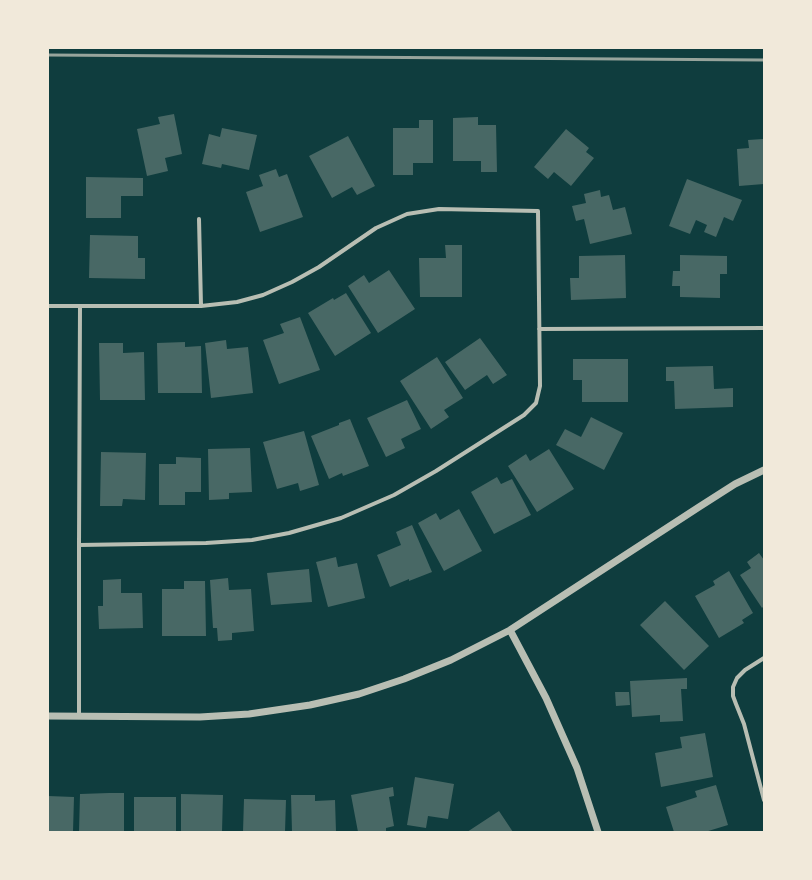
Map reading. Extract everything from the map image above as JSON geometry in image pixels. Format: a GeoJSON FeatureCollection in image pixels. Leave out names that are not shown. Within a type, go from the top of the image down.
{"type":"FeatureCollection","features":[{"type":"Feature","properties":{"kind":"street"},"geometry":{"type":"LineString","coordinates":[[48,306],[201,306],[237,302],[263,295],[292,282],[319,267],[376,228],[407,214],[439,209],[538,211],[540,386],[536,404],[524,415],[436,471],[394,494],[341,518],[289,533],[252,540],[206,543],[79,544]]}},
{"type":"Feature","properties":{"kind":"street"},"geometry":{"type":"LineString","coordinates":[[199,219],[201,306]]}},
{"type":"Feature","properties":{"kind":"street"},"geometry":{"type":"LineString","coordinates":[[79,716],[80,306]]}},
{"type":"Feature","properties":{"kind":"street"},"geometry":{"type":"LineString","coordinates":[[539,329],[764,328]]}},
{"type":"Feature","properties":{"kind":"street"},"geometry":{"type":"LineString","coordinates":[[48,716],[200,718],[249,714],[310,705],[359,694],[404,679],[451,660],[510,630],[735,484],[764,470]]}},
{"type":"Feature","properties":{"kind":"street"},"geometry":{"type":"LineString","coordinates":[[510,630],[546,698],[578,768],[598,832]]}},
{"type":"Feature","properties":{"kind":"street"},"geometry":{"type":"LineString","coordinates":[[764,658],[737,678],[733,687],[736,704],[744,724],[764,800]]}},
{"type":"Feature","properties":{"kind":"building"},"geometry":{"type":"Polygon","coordinates":[[[174,114],[182,154],[165,158],[168,171],[147,176],[137,129],[160,124],[158,117],[174,114]]]}},
{"type":"Feature","properties":{"kind":"building"},"geometry":{"type":"Polygon","coordinates":[[[478,117],[478,125],[496,125],[497,172],[481,172],[481,161],[453,161],[453,118],[478,117]]]}},
{"type":"Feature","properties":{"kind":"building"},"geometry":{"type":"Polygon","coordinates":[[[419,120],[433,120],[433,163],[413,163],[413,175],[393,175],[393,128],[419,128],[419,120]]]}},
{"type":"Feature","properties":{"kind":"building"},"geometry":{"type":"Polygon","coordinates":[[[222,128],[257,135],[249,170],[222,164],[221,168],[202,164],[209,134],[220,137],[222,128]]]}},
{"type":"Feature","properties":{"kind":"building"},"geometry":{"type":"Polygon","coordinates":[[[566,129],[589,148],[586,152],[594,158],[571,186],[554,172],[548,179],[534,167],[566,129]]]}},
{"type":"Feature","properties":{"kind":"building"},"geometry":{"type":"Polygon","coordinates":[[[348,136],[375,186],[357,195],[352,187],[332,198],[309,156],[348,136]]]}},
{"type":"Feature","properties":{"kind":"building"},"geometry":{"type":"Polygon","coordinates":[[[763,139],[764,184],[739,186],[737,149],[749,148],[748,140],[763,139]]]}},
{"type":"Feature","properties":{"kind":"building"},"geometry":{"type":"Polygon","coordinates":[[[276,169],[279,177],[287,174],[303,217],[260,232],[246,192],[263,186],[259,175],[276,169]]]}},
{"type":"Feature","properties":{"kind":"building"},"geometry":{"type":"Polygon","coordinates":[[[86,177],[143,178],[143,196],[121,196],[121,218],[86,218],[86,177]]]}},
{"type":"Feature","properties":{"kind":"building"},"geometry":{"type":"Polygon","coordinates":[[[687,179],[742,200],[733,221],[724,217],[716,237],[704,232],[707,225],[696,220],[690,234],[669,226],[687,179]]]}},
{"type":"Feature","properties":{"kind":"building"},"geometry":{"type":"Polygon","coordinates":[[[600,190],[601,197],[609,195],[613,210],[625,207],[632,234],[590,244],[584,219],[576,221],[572,206],[586,203],[584,194],[600,190]]]}},
{"type":"Feature","properties":{"kind":"building"},"geometry":{"type":"Polygon","coordinates":[[[90,235],[138,236],[138,258],[145,258],[145,279],[89,278],[90,235]]]}},
{"type":"Feature","properties":{"kind":"building"},"geometry":{"type":"Polygon","coordinates":[[[445,245],[462,245],[462,297],[420,297],[419,258],[446,258],[445,245]]]}},
{"type":"Feature","properties":{"kind":"building"},"geometry":{"type":"Polygon","coordinates":[[[625,255],[626,298],[571,300],[570,278],[579,278],[579,256],[625,255]]]}},
{"type":"Feature","properties":{"kind":"building"},"geometry":{"type":"Polygon","coordinates":[[[680,255],[727,256],[727,274],[720,274],[720,298],[680,297],[680,286],[672,286],[673,271],[680,271],[680,255]]]}},
{"type":"Feature","properties":{"kind":"building"},"geometry":{"type":"Polygon","coordinates":[[[389,270],[415,309],[378,333],[348,286],[364,275],[369,283],[389,270]]]}},
{"type":"Feature","properties":{"kind":"building"},"geometry":{"type":"Polygon","coordinates":[[[346,293],[371,333],[335,356],[308,313],[333,298],[334,300],[346,293]]]}},
{"type":"Feature","properties":{"kind":"building"},"geometry":{"type":"Polygon","coordinates":[[[300,317],[320,370],[279,384],[263,340],[284,333],[280,324],[300,317]]]}},
{"type":"Feature","properties":{"kind":"building"},"geometry":{"type":"Polygon","coordinates":[[[480,338],[507,375],[493,384],[487,375],[465,390],[445,362],[480,338]]]}},
{"type":"Feature","properties":{"kind":"building"},"geometry":{"type":"Polygon","coordinates":[[[226,340],[227,349],[248,347],[253,393],[211,398],[205,343],[226,340]]]}},
{"type":"Feature","properties":{"kind":"building"},"geometry":{"type":"Polygon","coordinates":[[[185,342],[185,347],[201,346],[202,393],[158,393],[157,343],[185,342]]]}},
{"type":"Feature","properties":{"kind":"building"},"geometry":{"type":"Polygon","coordinates":[[[99,343],[123,343],[123,353],[144,352],[145,400],[100,400],[99,343]]]}},
{"type":"Feature","properties":{"kind":"building"},"geometry":{"type":"Polygon","coordinates":[[[437,357],[463,398],[444,410],[449,417],[431,429],[400,381],[437,357]]]}},
{"type":"Feature","properties":{"kind":"building"},"geometry":{"type":"Polygon","coordinates":[[[573,359],[628,359],[628,402],[582,402],[582,380],[573,380],[573,359]]]}},
{"type":"Feature","properties":{"kind":"building"},"geometry":{"type":"Polygon","coordinates":[[[713,366],[714,389],[733,388],[733,407],[675,409],[674,381],[666,381],[666,367],[713,366]]]}},
{"type":"Feature","properties":{"kind":"building"},"geometry":{"type":"Polygon","coordinates":[[[407,400],[421,429],[401,439],[405,448],[386,457],[367,418],[407,400]]]}},
{"type":"Feature","properties":{"kind":"building"},"geometry":{"type":"Polygon","coordinates":[[[591,417],[623,433],[604,470],[556,445],[565,429],[581,437],[591,417]]]}},
{"type":"Feature","properties":{"kind":"building"},"geometry":{"type":"Polygon","coordinates":[[[350,419],[369,466],[343,476],[342,473],[329,479],[311,436],[350,419]]]}},
{"type":"Feature","properties":{"kind":"building"},"geometry":{"type":"Polygon","coordinates":[[[304,431],[319,485],[300,491],[298,483],[277,489],[263,442],[304,431]]]}},
{"type":"Feature","properties":{"kind":"building"},"geometry":{"type":"Polygon","coordinates":[[[250,448],[252,492],[229,493],[229,499],[209,500],[208,449],[250,448]]]}},
{"type":"Feature","properties":{"kind":"building"},"geometry":{"type":"Polygon","coordinates":[[[549,449],[574,489],[537,512],[508,466],[526,454],[530,461],[549,449]]]}},
{"type":"Feature","properties":{"kind":"building"},"geometry":{"type":"Polygon","coordinates":[[[101,452],[146,453],[145,500],[123,499],[122,506],[100,506],[101,452]]]}},
{"type":"Feature","properties":{"kind":"building"},"geometry":{"type":"Polygon","coordinates":[[[176,457],[201,458],[201,492],[185,492],[185,505],[159,505],[159,464],[176,464],[176,457]]]}},
{"type":"Feature","properties":{"kind":"building"},"geometry":{"type":"Polygon","coordinates":[[[497,477],[501,484],[512,479],[531,515],[494,534],[471,492],[497,477]]]}},
{"type":"Feature","properties":{"kind":"building"},"geometry":{"type":"Polygon","coordinates":[[[459,509],[482,551],[444,571],[418,523],[436,513],[440,520],[459,509]]]}},
{"type":"Feature","properties":{"kind":"building"},"geometry":{"type":"Polygon","coordinates":[[[412,525],[432,572],[390,587],[377,555],[401,545],[396,532],[412,525]]]}},
{"type":"Feature","properties":{"kind":"building"},"geometry":{"type":"Polygon","coordinates":[[[759,553],[764,560],[764,606],[762,608],[740,575],[751,568],[747,562],[759,553]]]}},
{"type":"Feature","properties":{"kind":"building"},"geometry":{"type":"Polygon","coordinates":[[[336,557],[338,567],[357,563],[365,598],[328,607],[316,562],[336,557]]]}},
{"type":"Feature","properties":{"kind":"building"},"geometry":{"type":"Polygon","coordinates":[[[309,569],[312,602],[271,605],[267,573],[309,569]]]}},
{"type":"Feature","properties":{"kind":"building"},"geometry":{"type":"Polygon","coordinates":[[[729,571],[753,613],[742,620],[744,623],[719,638],[695,596],[715,585],[713,581],[729,571]]]}},
{"type":"Feature","properties":{"kind":"building"},"geometry":{"type":"Polygon","coordinates":[[[228,578],[229,590],[251,589],[254,631],[232,633],[232,640],[218,641],[217,628],[213,628],[210,580],[228,578]]]}},
{"type":"Feature","properties":{"kind":"building"},"geometry":{"type":"Polygon","coordinates":[[[121,579],[121,593],[142,593],[143,628],[99,629],[98,606],[103,606],[103,580],[121,579]]]}},
{"type":"Feature","properties":{"kind":"building"},"geometry":{"type":"Polygon","coordinates":[[[184,581],[205,581],[206,636],[162,636],[162,589],[184,589],[184,581]]]}},
{"type":"Feature","properties":{"kind":"building"},"geometry":{"type":"Polygon","coordinates":[[[665,601],[709,646],[684,670],[640,625],[665,601]]]}},
{"type":"Feature","properties":{"kind":"building"},"geometry":{"type":"Polygon","coordinates":[[[687,678],[687,689],[681,689],[683,721],[660,722],[660,715],[632,717],[630,681],[687,678]]]}},
{"type":"Feature","properties":{"kind":"building"},"geometry":{"type":"Polygon","coordinates":[[[615,692],[629,692],[630,705],[616,706],[615,692]]]}},
{"type":"Feature","properties":{"kind":"building"},"geometry":{"type":"Polygon","coordinates":[[[705,733],[713,777],[661,787],[655,753],[682,748],[680,737],[705,733]]]}},
{"type":"Feature","properties":{"kind":"building"},"geometry":{"type":"Polygon","coordinates":[[[415,777],[454,784],[448,819],[428,816],[426,828],[407,825],[415,777]]]}},
{"type":"Feature","properties":{"kind":"building"},"geometry":{"type":"Polygon","coordinates":[[[716,785],[728,825],[705,832],[674,832],[666,807],[697,797],[695,791],[716,785]]]}},
{"type":"Feature","properties":{"kind":"building"},"geometry":{"type":"Polygon","coordinates":[[[393,787],[394,796],[389,797],[394,826],[386,828],[386,832],[358,832],[351,795],[393,787]]]}},
{"type":"Feature","properties":{"kind":"building"},"geometry":{"type":"Polygon","coordinates":[[[124,793],[124,832],[79,832],[80,794],[124,793]]]}},
{"type":"Feature","properties":{"kind":"building"},"geometry":{"type":"Polygon","coordinates":[[[181,794],[223,795],[222,832],[181,832],[181,794]]]}},
{"type":"Feature","properties":{"kind":"building"},"geometry":{"type":"Polygon","coordinates":[[[291,795],[315,795],[315,801],[335,800],[336,832],[292,832],[291,795]]]}},
{"type":"Feature","properties":{"kind":"building"},"geometry":{"type":"Polygon","coordinates":[[[48,796],[74,797],[73,832],[48,832],[48,796]]]}},
{"type":"Feature","properties":{"kind":"building"},"geometry":{"type":"Polygon","coordinates":[[[134,797],[176,797],[176,832],[134,832],[134,797]]]}},
{"type":"Feature","properties":{"kind":"building"},"geometry":{"type":"Polygon","coordinates":[[[244,799],[286,800],[285,832],[243,832],[244,799]]]}},
{"type":"Feature","properties":{"kind":"building"},"geometry":{"type":"Polygon","coordinates":[[[499,811],[513,832],[467,832],[499,811]]]}},
{"type":"Feature","properties":{"kind":"railway"},"geometry":{"type":"LineString","coordinates":[[48,55],[764,60]]}}]}
